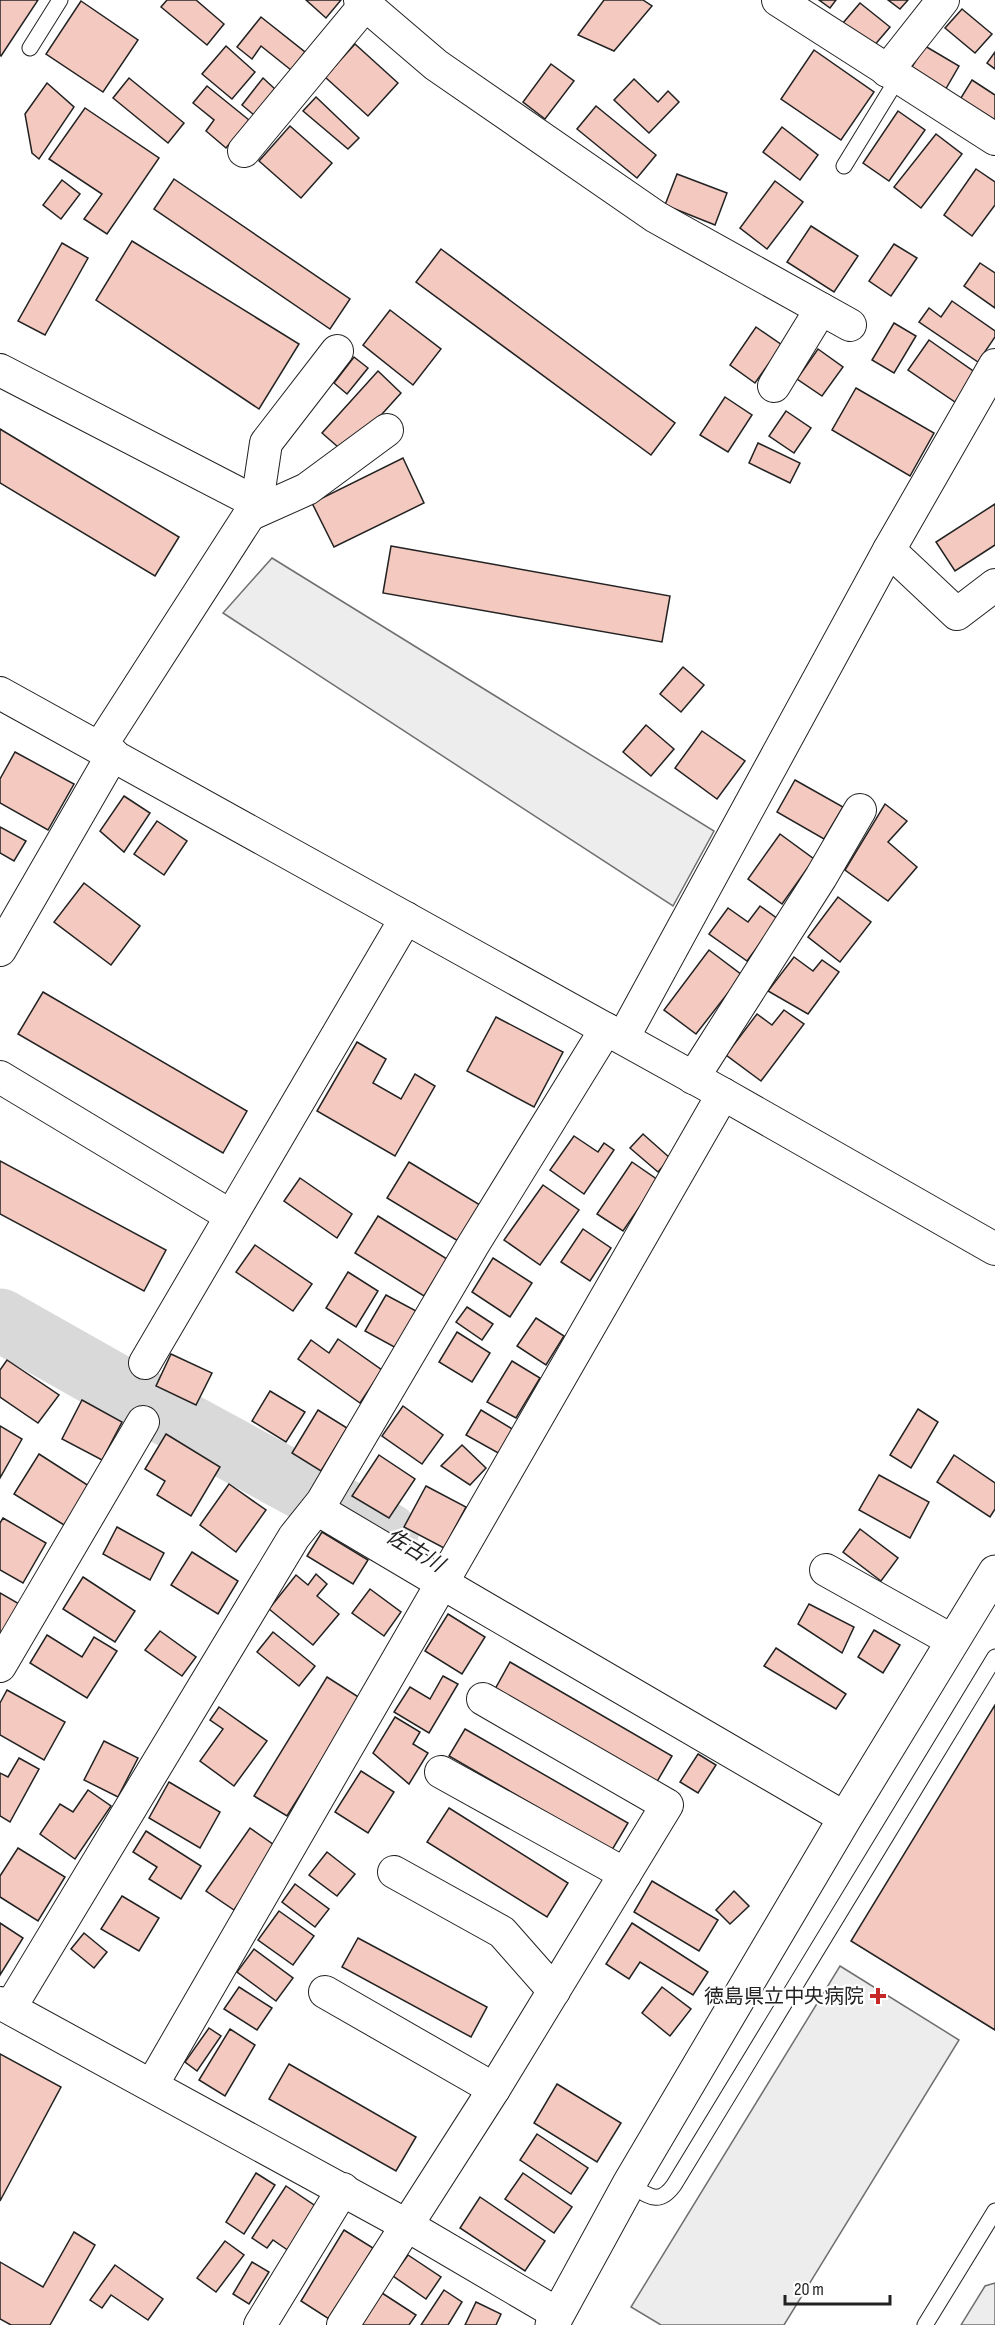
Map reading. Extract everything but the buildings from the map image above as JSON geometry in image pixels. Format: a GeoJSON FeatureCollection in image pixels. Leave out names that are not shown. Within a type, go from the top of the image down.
{"type":"FeatureCollection","features":[{"type":"Feature","properties":{"kind":"street"},"geometry":{"type":"LineString","coordinates":[[778,0],[995,139]]}},
{"type":"Feature","properties":{"kind":"street"},"geometry":{"type":"LineString","coordinates":[[893,74],[942,0]]}},
{"type":"Feature","properties":{"kind":"street"},"geometry":{"type":"LineString","coordinates":[[244,151],[362,2],[436,65],[656,217],[850,325]]}},
{"type":"Feature","properties":{"kind":"street"},"geometry":{"type":"LineString","coordinates":[[774,386],[821,309]]}},
{"type":"Feature","properties":{"kind":"street"},"geometry":{"type":"LineString","coordinates":[[0,950],[107,750],[253,509],[266,443],[337,351]]}},
{"type":"Feature","properties":{"kind":"street"},"geometry":{"type":"LineString","coordinates":[[995,365],[614,1034],[467,1256],[322,1501],[294,1537],[5,2006],[343,2189],[408,2226],[559,2320],[629,2184],[845,1818],[995,1572]]}},
{"type":"Feature","properties":{"kind":"street"},"geometry":{"type":"LineString","coordinates":[[0,370],[253,509],[307,489],[387,430]]}},
{"type":"Feature","properties":{"kind":"street"},"geometry":{"type":"LineString","coordinates":[[889,550],[957,614],[995,585]]}},
{"type":"Feature","properties":{"kind":"street"},"geometry":{"type":"LineString","coordinates":[[0,693],[107,750],[723,1094],[995,1249]]}},
{"type":"Feature","properties":{"kind":"street"},"geometry":{"type":"LineString","coordinates":[[693,1078],[821,877],[860,810]]}},
{"type":"Feature","properties":{"kind":"street"},"geometry":{"type":"LineString","coordinates":[[145,1363],[406,918]]}},
{"type":"Feature","properties":{"kind":"street"},"geometry":{"type":"LineString","coordinates":[[0,1077],[231,1216]]}},
{"type":"Feature","properties":{"kind":"street"},"geometry":{"type":"LineString","coordinates":[[152,2085],[723,1094]]}},
{"type":"Feature","properties":{"kind":"street"},"geometry":{"type":"LineString","coordinates":[[0,1666],[143,1422]]}},
{"type":"Feature","properties":{"kind":"street"},"geometry":{"type":"LineString","coordinates":[[322,1501],[447,1574],[845,1818]]}},
{"type":"Feature","properties":{"kind":"street"},"geometry":{"type":"LineString","coordinates":[[826,1570],[953,1641]]}},
{"type":"Feature","properties":{"kind":"street"},"geometry":{"type":"LineString","coordinates":[[343,2325],[494,2089],[667,1805],[483,1699]]}},
{"type":"Feature","properties":{"kind":"street"},"geometry":{"type":"LineString","coordinates":[[441,1772],[625,1874]]}},
{"type":"Feature","properties":{"kind":"street"},"geometry":{"type":"LineString","coordinates":[[394,1872],[502,1932],[554,1991]]}},
{"type":"Feature","properties":{"kind":"street"},"geometry":{"type":"LineString","coordinates":[[325,1992],[494,2089]]}},
{"type":"Feature","properties":{"kind":"street"},"geometry":{"type":"LineString","coordinates":[[260,2325],[343,2189]]}},
{"type":"Feature","properties":{"kind":"lane"},"geometry":{"type":"LineString","coordinates":[[30,48],[60,0]]}},
{"type":"Feature","properties":{"kind":"lane"},"geometry":{"type":"LineString","coordinates":[[844,166],[893,74]]}},
{"type":"Feature","properties":{"kind":"lane"},"geometry":{"type":"LineString","coordinates":[[629,2184],[653,2198],[661,2197],[674,2185],[995,1657]]}},
{"type":"Feature","properties":{"kind":"lane"},"geometry":{"type":"LineString","coordinates":[[925,2325],[991,2228],[995,2211]]}},
{"type":"Feature","properties":{"kind":"shaded area"},"geometry":{"type":"Polygon","coordinates":[[[272,558],[714,831],[673,906],[223,613],[272,558]]]}},
{"type":"Feature","properties":{"kind":"shaded area"},"geometry":{"type":"Polygon","coordinates":[[[840,1966],[959,2040],[784,2325],[661,2325],[631,2307],[840,1966]]]}},
{"type":"Feature","properties":{"kind":"shaded area"},"geometry":{"type":"Polygon","coordinates":[[[995,2283],[995,2325],[961,2325],[985,2286],[995,2283]]]}},
{"type":"Feature","properties":{"kind":"waterway","name":"佐古川"},"geometry":{"type":"LineString","coordinates":[[0,1320],[387,1534]]}},
{"type":"Feature","properties":{"kind":"place","name":"徳島県立中央病院"},"geometry":{"type":"Point","coordinates":[878,1996]}}]}
